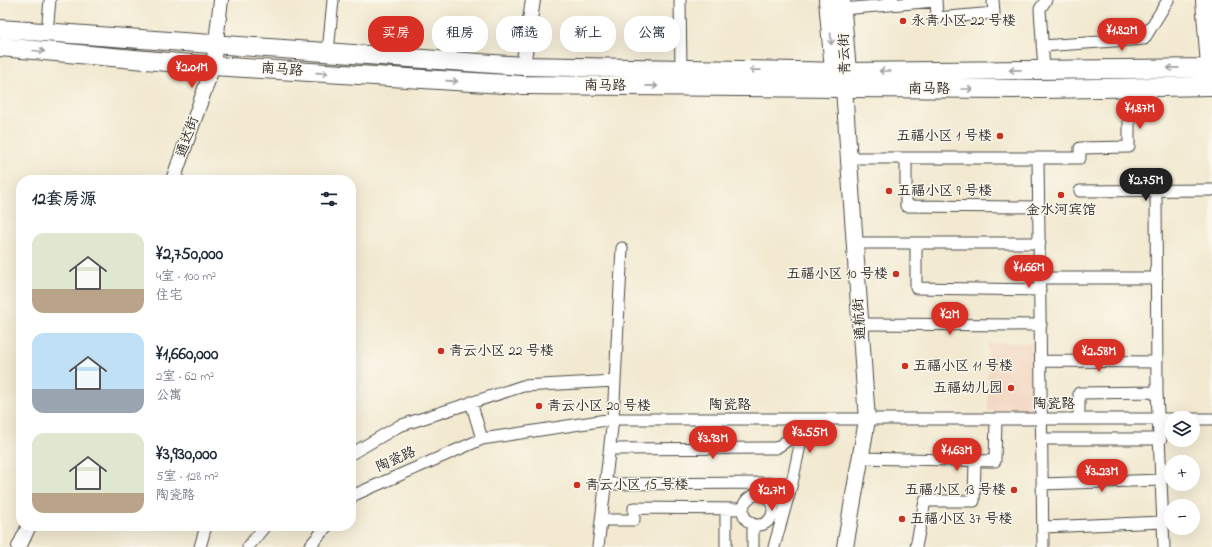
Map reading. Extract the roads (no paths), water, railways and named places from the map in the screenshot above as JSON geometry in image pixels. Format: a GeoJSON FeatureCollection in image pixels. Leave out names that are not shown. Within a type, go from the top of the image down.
{"type":"FeatureCollection","features":[{"type":"Feature","properties":{"kind":"main road","name":"青云街"},"geometry":{"type":"LineString","coordinates":[[827,0],[841,77]]}},
{"type":"Feature","properties":{"kind":"main road"},"geometry":{"type":"LineString","coordinates":[[1205,0],[1212,86]]}},
{"type":"Feature","properties":{"kind":"main road","name":"青云街"},"geometry":{"type":"LineString","coordinates":[[841,77],[842,4]]}},
{"type":"Feature","properties":{"kind":"main road","name":"南马路"},"geometry":{"type":"LineString","coordinates":[[0,29],[523,66],[680,69],[1042,89],[1212,86]]}},
{"type":"Feature","properties":{"kind":"main road","name":"南马路"},"geometry":{"type":"LineString","coordinates":[[0,47],[213,66],[521,85],[1044,70],[1211,68]]}},
{"type":"Feature","properties":{"kind":"main road","name":"通航街"},"geometry":{"type":"LineString","coordinates":[[841,77],[849,158],[867,420],[845,547]]}},
{"type":"Feature","properties":{"kind":"street"},"geometry":{"type":"LineString","coordinates":[[47,32],[50,0]]}},
{"type":"Feature","properties":{"kind":"street","name":"通达街"},"geometry":{"type":"LineString","coordinates":[[175,175],[213,66],[217,45],[221,0]]}},
{"type":"Feature","properties":{"kind":"street"},"geometry":{"type":"LineString","coordinates":[[328,52],[333,0]]}},
{"type":"Feature","properties":{"kind":"street"},"geometry":{"type":"LineString","coordinates":[[523,66],[534,0]]}},
{"type":"Feature","properties":{"kind":"street"},"geometry":{"type":"LineString","coordinates":[[680,0],[680,69]]}},
{"type":"Feature","properties":{"kind":"street"},"geometry":{"type":"LineString","coordinates":[[842,4],[936,0],[937,18],[994,13],[993,0]]}},
{"type":"Feature","properties":{"kind":"street"},"geometry":{"type":"LineString","coordinates":[[1044,70],[1039,5],[1046,0]]}},
{"type":"Feature","properties":{"kind":"street"},"geometry":{"type":"LineString","coordinates":[[1042,46],[1144,39],[1168,0]]}},
{"type":"Feature","properties":{"kind":"street"},"geometry":{"type":"LineString","coordinates":[[849,158],[1080,158],[1080,148],[1129,147],[1128,113]]}},
{"type":"Feature","properties":{"kind":"street"},"geometry":{"type":"LineString","coordinates":[[906,158],[906,206],[1039,207]]}},
{"type":"Feature","properties":{"kind":"street"},"geometry":{"type":"LineString","coordinates":[[1038,158],[1043,547]]}},
{"type":"Feature","properties":{"kind":"street"},"geometry":{"type":"LineString","coordinates":[[1156,190],[1157,419],[1160,439],[1164,547]]}},
{"type":"Feature","properties":{"kind":"street"},"geometry":{"type":"LineString","coordinates":[[1080,191],[1212,190]]}},
{"type":"Feature","properties":{"kind":"street"},"geometry":{"type":"LineString","coordinates":[[855,243],[1040,242]]}},
{"type":"Feature","properties":{"kind":"street"},"geometry":{"type":"LineString","coordinates":[[916,243],[916,288],[1040,290]]}},
{"type":"Feature","properties":{"kind":"street"},"geometry":{"type":"LineString","coordinates":[[598,547],[613,419],[622,248]]}},
{"type":"Feature","properties":{"kind":"street"},"geometry":{"type":"LineString","coordinates":[[1040,278],[1157,278]]}},
{"type":"Feature","properties":{"kind":"street"},"geometry":{"type":"LineString","coordinates":[[860,324],[1041,326]]}},
{"type":"Feature","properties":{"kind":"street"},"geometry":{"type":"LineString","coordinates":[[1041,361],[1157,362]]}},
{"type":"Feature","properties":{"kind":"street"},"geometry":{"type":"LineString","coordinates":[[356,451],[399,426],[523,386],[615,381]]}},
{"type":"Feature","properties":{"kind":"street"},"geometry":{"type":"LineString","coordinates":[[1079,419],[1079,393],[1157,392]]}},
{"type":"Feature","properties":{"kind":"street"},"geometry":{"type":"LineString","coordinates":[[471,402],[482,439]]}},
{"type":"Feature","properties":{"kind":"street","name":"陶瓷路"},"geometry":{"type":"LineString","coordinates":[[356,492],[482,439],[613,419],[804,425],[867,420],[1164,419]]}},
{"type":"Feature","properties":{"kind":"street"},"geometry":{"type":"LineString","coordinates":[[1200,419],[1212,419]]}},
{"type":"Feature","properties":{"kind":"street"},"geometry":{"type":"LineString","coordinates":[[860,458],[995,461],[996,420]]}},
{"type":"Feature","properties":{"kind":"street"},"geometry":{"type":"LineString","coordinates":[[610,449],[776,448],[804,425]]}},
{"type":"Feature","properties":{"kind":"street"},"geometry":{"type":"LineString","coordinates":[[774,547],[787,483],[804,425]]}},
{"type":"Feature","properties":{"kind":"street"},"geometry":{"type":"LineString","coordinates":[[1042,439],[1160,439]]}},
{"type":"Feature","properties":{"kind":"street"},"geometry":{"type":"LineString","coordinates":[[916,547],[925,501],[974,501],[976,461]]}},
{"type":"Feature","properties":{"kind":"street"},"geometry":{"type":"LineString","coordinates":[[1042,484],[1162,480]]}},
{"type":"Feature","properties":{"kind":"street"},"geometry":{"type":"LineString","coordinates":[[605,484],[787,483]]}},
{"type":"Feature","properties":{"kind":"street"},"geometry":{"type":"LineString","coordinates":[[773,508],[768,499],[759,495],[754,495],[746,500],[743,509],[746,518],[753,524],[763,524],[770,518],[773,508],[787,483]]}},
{"type":"Feature","properties":{"kind":"street"},"geometry":{"type":"LineString","coordinates":[[601,520],[634,520],[634,508],[743,509]]}},
{"type":"Feature","properties":{"kind":"street"},"geometry":{"type":"LineString","coordinates":[[726,509],[726,547]]}},
{"type":"Feature","properties":{"kind":"street"},"geometry":{"type":"LineString","coordinates":[[1043,527],[1163,522]]}},
{"type":"Feature","properties":{"kind":"street"},"geometry":{"type":"LineString","coordinates":[[753,524],[753,547]]}},
{"type":"Feature","properties":{"kind":"street"},"geometry":{"type":"LineString","coordinates":[[19,547],[27,531]]}},
{"type":"Feature","properties":{"kind":"street"},"geometry":{"type":"LineString","coordinates":[[200,547],[205,531]]}},
{"type":"Feature","properties":{"kind":"street"},"geometry":{"type":"LineString","coordinates":[[248,547],[261,531]]}},
{"type":"Feature","properties":{"kind":"street"},"geometry":{"type":"LineString","coordinates":[[309,547],[323,531]]}},
{"type":"Feature","properties":{"kind":"place","name":"永青小区 22 号楼"},"geometry":{"type":"Point","coordinates":[903,21]}},
{"type":"Feature","properties":{"kind":"place","name":"五福小区 1 号楼"},"geometry":{"type":"Point","coordinates":[1000,136]}},
{"type":"Feature","properties":{"kind":"place","name":"五福小区 9 号楼"},"geometry":{"type":"Point","coordinates":[889,191]}},
{"type":"Feature","properties":{"kind":"place","name":"金水河宾馆"},"geometry":{"type":"Point","coordinates":[1061,195]}},
{"type":"Feature","properties":{"kind":"place","name":"五福小区 10 号楼"},"geometry":{"type":"Point","coordinates":[896,274]}},
{"type":"Feature","properties":{"kind":"place","name":"青云小区 22 号楼"},"geometry":{"type":"Point","coordinates":[441,351]}},
{"type":"Feature","properties":{"kind":"place","name":"五福小区 11 号楼"},"geometry":{"type":"Point","coordinates":[905,366]}},
{"type":"Feature","properties":{"kind":"place","name":"五福幼儿园"},"geometry":{"type":"Point","coordinates":[1011,388]}},
{"type":"Feature","properties":{"kind":"place","name":"青云小区 20 号楼"},"geometry":{"type":"Point","coordinates":[539,406]}},
{"type":"Feature","properties":{"kind":"place","name":"青云小区 15 号楼"},"geometry":{"type":"Point","coordinates":[577,485]}},
{"type":"Feature","properties":{"kind":"place","name":"五福小区 13 号楼"},"geometry":{"type":"Point","coordinates":[1014,490]}},
{"type":"Feature","properties":{"kind":"place","name":"五福小区 37 号楼"},"geometry":{"type":"Point","coordinates":[902,519]}}]}
